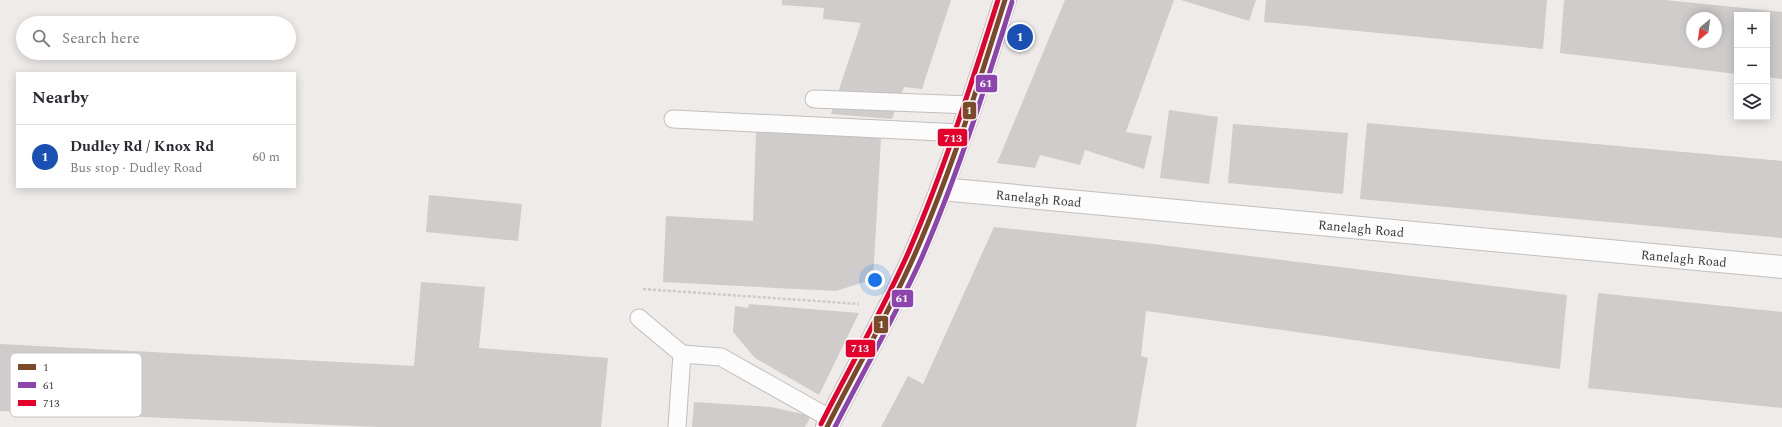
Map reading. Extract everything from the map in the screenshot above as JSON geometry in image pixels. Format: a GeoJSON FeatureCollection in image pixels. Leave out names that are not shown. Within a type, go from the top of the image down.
{"type":"FeatureCollection","features":[{"type":"Feature","properties":{"kind":"street"},"geometry":{"type":"LineString","coordinates":[[829,423],[890,306],[914,254],[941,189],[971,105],[1005,0]]}},
{"type":"Feature","properties":{"kind":"street","name":"Ranelagh Road"},"geometry":{"type":"LineString","coordinates":[[941,189],[1782,267]]}},
{"type":"Feature","properties":{"kind":"lane"},"geometry":{"type":"LineString","coordinates":[[814,99],[971,105]]}},
{"type":"Feature","properties":{"kind":"lane"},"geometry":{"type":"LineString","coordinates":[[673,119],[961,133]]}},
{"type":"Feature","properties":{"kind":"lane"},"geometry":{"type":"LineString","coordinates":[[639,318],[682,354],[721,357],[829,423]]}},
{"type":"Feature","properties":{"kind":"lane"},"geometry":{"type":"LineString","coordinates":[[677,427],[682,354]]}},
{"type":"Feature","properties":{"kind":"path"},"geometry":{"type":"LineString","coordinates":[[643,289],[890,306]]}},
{"type":"Feature","properties":{"kind":"building"},"geometry":{"type":"Polygon","coordinates":[[[782,0],[951,0],[922,89],[904,87],[892,119],[831,114],[861,23],[823,19],[824,8],[782,5],[782,0]]]}},
{"type":"Feature","properties":{"kind":"building"},"geometry":{"type":"Polygon","coordinates":[[[1065,0],[1174,0],[1126,132],[1152,136],[1144,169],[1085,150],[1080,165],[1040,155],[1035,168],[997,163],[1065,0]]]}},
{"type":"Feature","properties":{"kind":"building"},"geometry":{"type":"Polygon","coordinates":[[[1181,0],[1256,0],[1249,21],[1181,0]]]}},
{"type":"Feature","properties":{"kind":"building"},"geometry":{"type":"Polygon","coordinates":[[[1266,0],[1547,0],[1543,49],[1264,22],[1266,0]]]}},
{"type":"Feature","properties":{"kind":"building"},"geometry":{"type":"Polygon","coordinates":[[[1564,0],[1665,0],[1782,12],[1782,79],[1770,77],[1770,12],[1734,12],[1734,74],[1560,53],[1564,0]]]}},
{"type":"Feature","properties":{"kind":"building"},"geometry":{"type":"Polygon","coordinates":[[[1169,110],[1218,117],[1209,184],[1160,178],[1169,110]]]}},
{"type":"Feature","properties":{"kind":"building"},"geometry":{"type":"Polygon","coordinates":[[[1367,123],[1782,161],[1782,238],[1360,199],[1367,123]]]}},
{"type":"Feature","properties":{"kind":"building"},"geometry":{"type":"Polygon","coordinates":[[[1233,124],[1348,133],[1343,194],[1228,183],[1233,124]]]}},
{"type":"Feature","properties":{"kind":"building"},"geometry":{"type":"Polygon","coordinates":[[[756,132],[881,138],[873,279],[836,291],[663,282],[666,216],[753,221],[756,132]]]}},
{"type":"Feature","properties":{"kind":"building"},"geometry":{"type":"Polygon","coordinates":[[[429,195],[522,204],[518,241],[426,232],[429,195]]]}},
{"type":"Feature","properties":{"kind":"building"},"geometry":{"type":"Polygon","coordinates":[[[994,227],[1153,244],[1567,295],[1560,369],[1146,311],[1141,356],[1148,358],[1136,427],[881,427],[908,376],[923,384],[994,227]]]}},
{"type":"Feature","properties":{"kind":"building"},"geometry":{"type":"Polygon","coordinates":[[[421,282],[485,287],[479,348],[608,358],[601,427],[379,427],[142,417],[142,353],[10,353],[10,411],[0,411],[0,344],[414,366],[421,282]]]}},
{"type":"Feature","properties":{"kind":"building"},"geometry":{"type":"Polygon","coordinates":[[[1598,293],[1782,312],[1782,408],[1588,388],[1598,293]]]}},
{"type":"Feature","properties":{"kind":"building"},"geometry":{"type":"Polygon","coordinates":[[[749,304],[859,313],[819,395],[755,358],[733,332],[735,306],[748,308],[749,304]]]}},
{"type":"Feature","properties":{"kind":"building"},"geometry":{"type":"Polygon","coordinates":[[[694,402],[771,407],[811,416],[805,427],[692,427],[694,402]]]}},
{"type":"Feature","properties":{"kind":"transit line","name":"713"},"geometry":{"type":"LineString","coordinates":[[821,424],[888,295],[922,220],[978,64],[998,0]]}},
{"type":"Feature","properties":{"kind":"transit line","name":"1"},"geometry":{"type":"LineString","coordinates":[[827,427],[894,298],[928,223],[963,128],[1005,0]]}},
{"type":"Feature","properties":{"kind":"transit line","name":"61"},"geometry":{"type":"LineString","coordinates":[[835,427],[902,300],[935,226],[970,131],[1012,2]]}},
{"type":"Feature","properties":{"kind":"place","name":"Dudley Rd / Knox Rd"},"geometry":{"type":"Point","coordinates":[1020,37]}}]}
